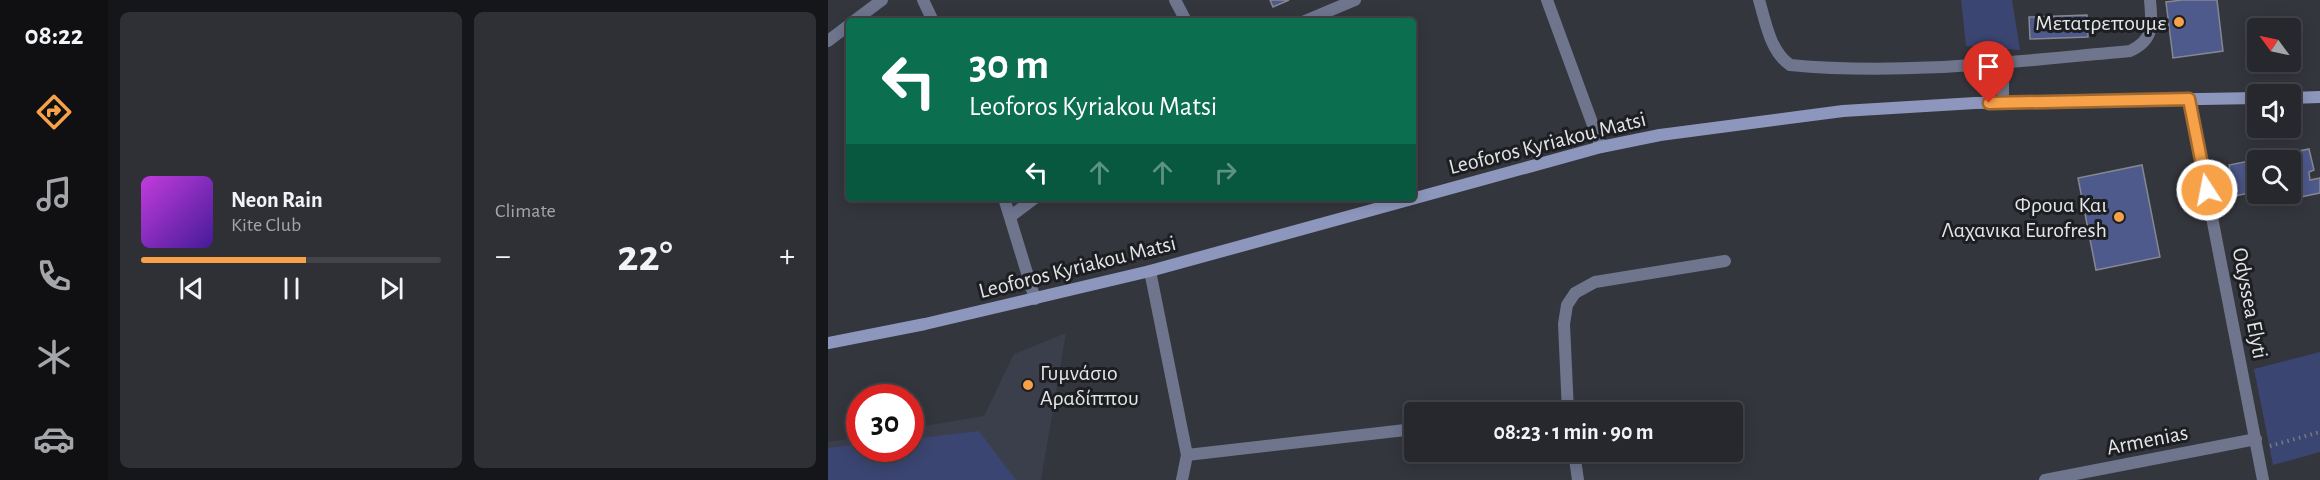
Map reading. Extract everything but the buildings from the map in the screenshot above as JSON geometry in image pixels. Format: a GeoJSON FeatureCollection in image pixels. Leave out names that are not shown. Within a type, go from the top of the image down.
{"type":"FeatureCollection","features":[{"type":"Feature","properties":{"kind":"main road","name":"Leoforos Kyriakou Matsi"},"geometry":{"type":"LineString","coordinates":[[1416,198],[1601,147],[1660,135],[1843,111],[2003,102],[2247,98]]}},
{"type":"Feature","properties":{"kind":"main road"},"geometry":{"type":"LineString","coordinates":[[2301,98],[2320,98]]}},
{"type":"Feature","properties":{"kind":"main road","name":"Leoforos Kyriakou Matsi"},"geometry":{"type":"LineString","coordinates":[[828,343],[1035,299],[1150,271],[1405,201]]}},
{"type":"Feature","properties":{"kind":"street"},"geometry":{"type":"LineString","coordinates":[[858,18],[882,0]]}},
{"type":"Feature","properties":{"kind":"street"},"geometry":{"type":"LineString","coordinates":[[923,0],[932,18]]}},
{"type":"Feature","properties":{"kind":"street"},"geometry":{"type":"LineString","coordinates":[[1175,0],[1184,18]]}},
{"type":"Feature","properties":{"kind":"street"},"geometry":{"type":"LineString","coordinates":[[1312,18],[1355,0]]}},
{"type":"Feature","properties":{"kind":"street"},"geometry":{"type":"LineString","coordinates":[[1548,0],[1601,147]]}},
{"type":"Feature","properties":{"kind":"street"},"geometry":{"type":"LineString","coordinates":[[1759,0],[1773,45],[1782,59],[1790,65],[1871,69],[2003,63],[2130,51],[2140,47],[2148,38],[2152,24],[2150,0]]}},
{"type":"Feature","properties":{"kind":"street"},"geometry":{"type":"LineString","coordinates":[[828,41],[846,27]]}},
{"type":"Feature","properties":{"kind":"street"},"geometry":{"type":"LineString","coordinates":[[2003,63],[2003,102]]}},
{"type":"Feature","properties":{"kind":"street","name":"Odyssea Elyti"},"geometry":{"type":"LineString","coordinates":[[2189,99],[2263,480]]}},
{"type":"Feature","properties":{"kind":"street"},"geometry":{"type":"LineString","coordinates":[[1005,201],[1035,299]]}},
{"type":"Feature","properties":{"kind":"street"},"geometry":{"type":"LineString","coordinates":[[1011,216],[1031,201]]}},
{"type":"Feature","properties":{"kind":"street"},"geometry":{"type":"LineString","coordinates":[[1568,402],[1564,324],[1567,305],[1575,293],[1595,282],[1725,261]]}},
{"type":"Feature","properties":{"kind":"street"},"geometry":{"type":"LineString","coordinates":[[1150,271],[1187,455],[1182,480]]}},
{"type":"Feature","properties":{"kind":"street"},"geometry":{"type":"LineString","coordinates":[[1187,455],[1404,430]]}},
{"type":"Feature","properties":{"kind":"street","name":"Armenias"},"geometry":{"type":"LineString","coordinates":[[2045,480],[2257,444]]}},
{"type":"Feature","properties":{"kind":"street"},"geometry":{"type":"LineString","coordinates":[[1575,462],[1578,480]]}},
{"type":"Feature","properties":{"kind":"path"},"geometry":{"type":"LineString","coordinates":[[2257,444],[2320,432]]}},
{"type":"Feature","properties":{"kind":"shaded area"},"geometry":{"type":"Polygon","coordinates":[[[1961,0],[2012,0],[2020,50],[1966,46],[1961,0]]]}},
{"type":"Feature","properties":{"kind":"shaded area","name":"Γυμνάσιο Αραδίππου"},"geometry":{"type":"Polygon","coordinates":[[[1066,333],[1041,480],[828,480],[828,442],[846,439],[846,462],[924,462],[924,426],[984,416],[1014,354],[1066,333]]]}},
{"type":"Feature","properties":{"kind":"shaded area"},"geometry":{"type":"Polygon","coordinates":[[[2320,352],[2320,452],[2273,465],[2254,369],[2320,352]]]}},
{"type":"Feature","properties":{"kind":"shaded area"},"geometry":{"type":"Polygon","coordinates":[[[979,431],[1016,480],[828,480],[828,448],[846,446],[846,462],[924,462],[924,437],[979,431]]]}},
{"type":"Feature","properties":{"kind":"place","name":"Μετατρεπουμε"},"geometry":{"type":"Point","coordinates":[2179,22]}},
{"type":"Feature","properties":{"kind":"place","name":"Φρουα Και Λαχανικα Eurofresh"},"geometry":{"type":"Point","coordinates":[2119,217]}},
{"type":"Feature","properties":{"kind":"place","name":"Γυμνάσιο Αραδίππου"},"geometry":{"type":"Point","coordinates":[1028,385]}},
{"type":"Feature","properties":{"kind":"route"},"geometry":{"type":"LineString","coordinates":[[1989,103],[2189,99],[2207,190]]}}]}
